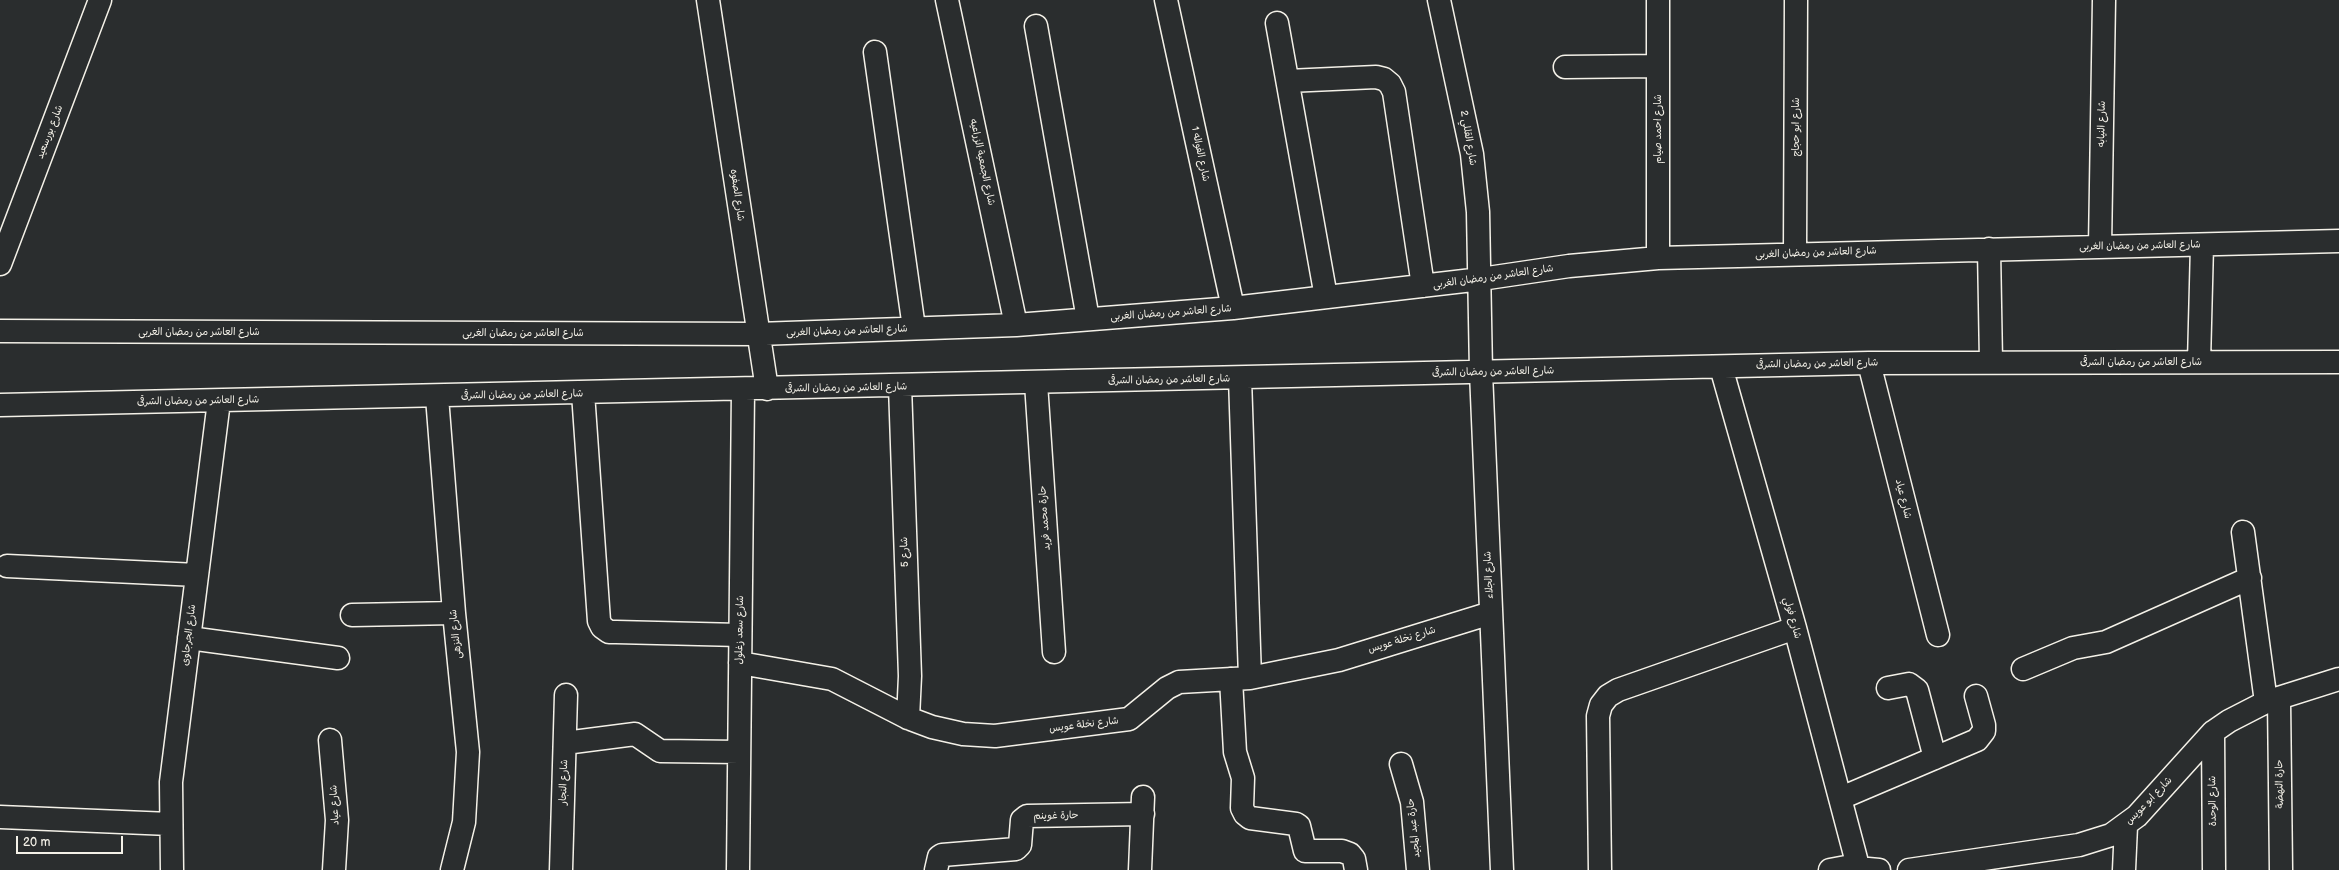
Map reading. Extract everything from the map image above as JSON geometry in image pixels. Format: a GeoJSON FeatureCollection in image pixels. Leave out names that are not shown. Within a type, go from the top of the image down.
{"type":"FeatureCollection","features":[{"type":"Feature","properties":{"kind":"street","name":"شارع بورسعيد"},"geometry":{"type":"LineString","coordinates":[[0,264],[100,0]]}},
{"type":"Feature","properties":{"kind":"street","name":"شارع الصفوه"},"geometry":{"type":"LineString","coordinates":[[708,0],[767,389]]}},
{"type":"Feature","properties":{"kind":"street","name":"شارع الجمعية الزراعيه"},"geometry":{"type":"LineString","coordinates":[[947,0],[1016,325]]}},
{"type":"Feature","properties":{"kind":"street","name":"شارع الفواله 1"},"geometry":{"type":"LineString","coordinates":[[1166,0],[1233,308]]}},
{"type":"Feature","properties":{"kind":"street","name":"شارع القللي 2"},"geometry":{"type":"LineString","coordinates":[[1439,0],[1472,154],[1478,212],[1481,279]]}},
{"type":"Feature","properties":{"kind":"street","name":"شارع احمد صيام"},"geometry":{"type":"LineString","coordinates":[[1658,0],[1658,258]]}},
{"type":"Feature","properties":{"kind":"street","name":"شارع ابو حجاج"},"geometry":{"type":"LineString","coordinates":[[1795,254],[1796,0]]}},
{"type":"Feature","properties":{"kind":"street","name":"شارع النيابه"},"geometry":{"type":"LineString","coordinates":[[2100,247],[2104,0]]}},
{"type":"Feature","properties":{"kind":"street"},"geometry":{"type":"LineString","coordinates":[[1277,23],[1326,297]]}},
{"type":"Feature","properties":{"kind":"street"},"geometry":{"type":"LineString","coordinates":[[1036,26],[1088,319]]}},
{"type":"Feature","properties":{"kind":"street"},"geometry":{"type":"LineString","coordinates":[[875,52],[914,328]]}},
{"type":"Feature","properties":{"kind":"street"},"geometry":{"type":"LineString","coordinates":[[1565,67],[1658,66]]}},
{"type":"Feature","properties":{"kind":"street"},"geometry":{"type":"LineString","coordinates":[[1288,81],[1376,76],[1384,78],[1390,84],[1394,92],[1424,286]]}},
{"type":"Feature","properties":{"kind":"street","name":"شارع العاشر من رمضان الغربى"},"geometry":{"type":"LineString","coordinates":[[0,331],[758,334],[1016,325],[1233,308],[1481,279],[1569,266],[1658,258],[2339,241]]}},
{"type":"Feature","properties":{"kind":"street"},"geometry":{"type":"LineString","coordinates":[[2199,362],[2202,244]]}},
{"type":"Feature","properties":{"kind":"street"},"geometry":{"type":"LineString","coordinates":[[1989,249],[1991,362]]}},
{"type":"Feature","properties":{"kind":"street","name":"شارع الجلاء"},"geometry":{"type":"LineString","coordinates":[[1481,279],[1481,372],[1502,870]]}},
{"type":"Feature","properties":{"kind":"street","name":"شارع العاشر من رمضان الشرقى"},"geometry":{"type":"LineString","coordinates":[[0,405],[437,397],[1869,363],[2339,362]]}},
{"type":"Feature","properties":{"kind":"street","name":"شارع عياد"},"geometry":{"type":"LineString","coordinates":[[1869,363],[1938,635]]}},
{"type":"Feature","properties":{"kind":"street","name":"شارع فولي"},"geometry":{"type":"LineString","coordinates":[[1720,366],[1795,628],[1841,798],[1866,869]]}},
{"type":"Feature","properties":{"kind":"street"},"geometry":{"type":"LineString","coordinates":[[1240,378],[1241,679],[1235,752],[1244,778],[1242,808],[1245,814],[1250,818],[1296,824],[1299,826],[1305,852],[1342,851],[1350,854],[1354,859],[1356,870]]}},
{"type":"Feature","properties":{"kind":"street","name":"حارة محمد فريد"},"geometry":{"type":"LineString","coordinates":[[1036,383],[1054,652]]}},
{"type":"Feature","properties":{"kind":"street","name":"شارع 5"},"geometry":{"type":"LineString","coordinates":[[900,386],[910,676],[908,718]]}},
{"type":"Feature","properties":{"kind":"street","name":"شارع سعد زغلول"},"geometry":{"type":"LineString","coordinates":[[738,870],[743,390]]}},
{"type":"Feature","properties":{"kind":"street"},"geometry":{"type":"LineString","coordinates":[[583,393],[599,621],[602,627],[609,632],[740,635]]}},
{"type":"Feature","properties":{"kind":"street","name":"شارع النزهى"},"geometry":{"type":"LineString","coordinates":[[437,397],[454,613],[468,752],[464,822],[452,870]]}},
{"type":"Feature","properties":{"kind":"street","name":"شارع الجرجاوى"},"geometry":{"type":"LineString","coordinates":[[172,870],[170,824],[172,782],[188,638],[219,401]]}},
{"type":"Feature","properties":{"kind":"street","name":"حارة النهضة"},"geometry":{"type":"LineString","coordinates":[[2243,532],[2273,700],[2282,870]]}},
{"type":"Feature","properties":{"kind":"street"},"geometry":{"type":"LineString","coordinates":[[7,566],[196,575]]}},
{"type":"Feature","properties":{"kind":"street"},"geometry":{"type":"LineString","coordinates":[[2023,670],[2073,648],[2106,642],[2250,578]]}},
{"type":"Feature","properties":{"kind":"street"},"geometry":{"type":"LineString","coordinates":[[352,616],[454,613]]}},
{"type":"Feature","properties":{"kind":"street","name":"شارع نخلة عويس"},"geometry":{"type":"LineString","coordinates":[[740,662],[832,679],[908,718],[932,727],[963,734],[995,736],[1128,719],[1167,688],[1179,682],[1241,679],[1339,660],[1491,613]]}},
{"type":"Feature","properties":{"kind":"street"},"geometry":{"type":"LineString","coordinates":[[1600,870],[1598,716],[1601,705],[1608,696],[1618,690],[1795,628]]}},
{"type":"Feature","properties":{"kind":"street"},"geometry":{"type":"LineString","coordinates":[[188,638],[338,658]]}},
{"type":"Feature","properties":{"kind":"street","name":"شارع ابو عويس"},"geometry":{"type":"LineString","coordinates":[[1909,870],[2079,845],[2111,835],[2126,826],[2137,816],[2213,732],[2248,710],[2273,700],[2339,679]]}},
{"type":"Feature","properties":{"kind":"street"},"geometry":{"type":"LineString","coordinates":[[1888,688],[1909,684],[1916,690],[1935,758]]}},
{"type":"Feature","properties":{"kind":"street","name":"شارع النجار"},"geometry":{"type":"LineString","coordinates":[[561,870],[566,695]]}},
{"type":"Feature","properties":{"kind":"street"},"geometry":{"type":"LineString","coordinates":[[1841,798],[1977,740],[1981,736],[1984,725],[1976,696]]}},
{"type":"Feature","properties":{"kind":"street","name":"شارع الوحدة"},"geometry":{"type":"LineString","coordinates":[[2213,732],[2214,870]]}},
{"type":"Feature","properties":{"kind":"street"},"geometry":{"type":"LineString","coordinates":[[565,744],[635,734],[660,751],[739,752]]}},
{"type":"Feature","properties":{"kind":"street","name":"شارع عياد"},"geometry":{"type":"LineString","coordinates":[[330,740],[337,820],[334,870]]}},
{"type":"Feature","properties":{"kind":"street","name":"حارة عبد المجيد"},"geometry":{"type":"LineString","coordinates":[[1401,764],[1412,802],[1418,870]]}},
{"type":"Feature","properties":{"kind":"street","name":"حارة غوينم"},"geometry":{"type":"LineString","coordinates":[[936,870],[939,857],[942,855],[1016,849],[1020,845],[1022,820],[1027,816],[1143,805],[1140,870]]}},
{"type":"Feature","properties":{"kind":"street"},"geometry":{"type":"LineString","coordinates":[[0,817],[170,824]]}},
{"type":"Feature","properties":{"kind":"street"},"geometry":{"type":"LineString","coordinates":[[2124,870],[2126,826]]}},
{"type":"Feature","properties":{"kind":"street"},"geometry":{"type":"LineString","coordinates":[[1830,870],[1846,867],[1866,869]]}}]}
